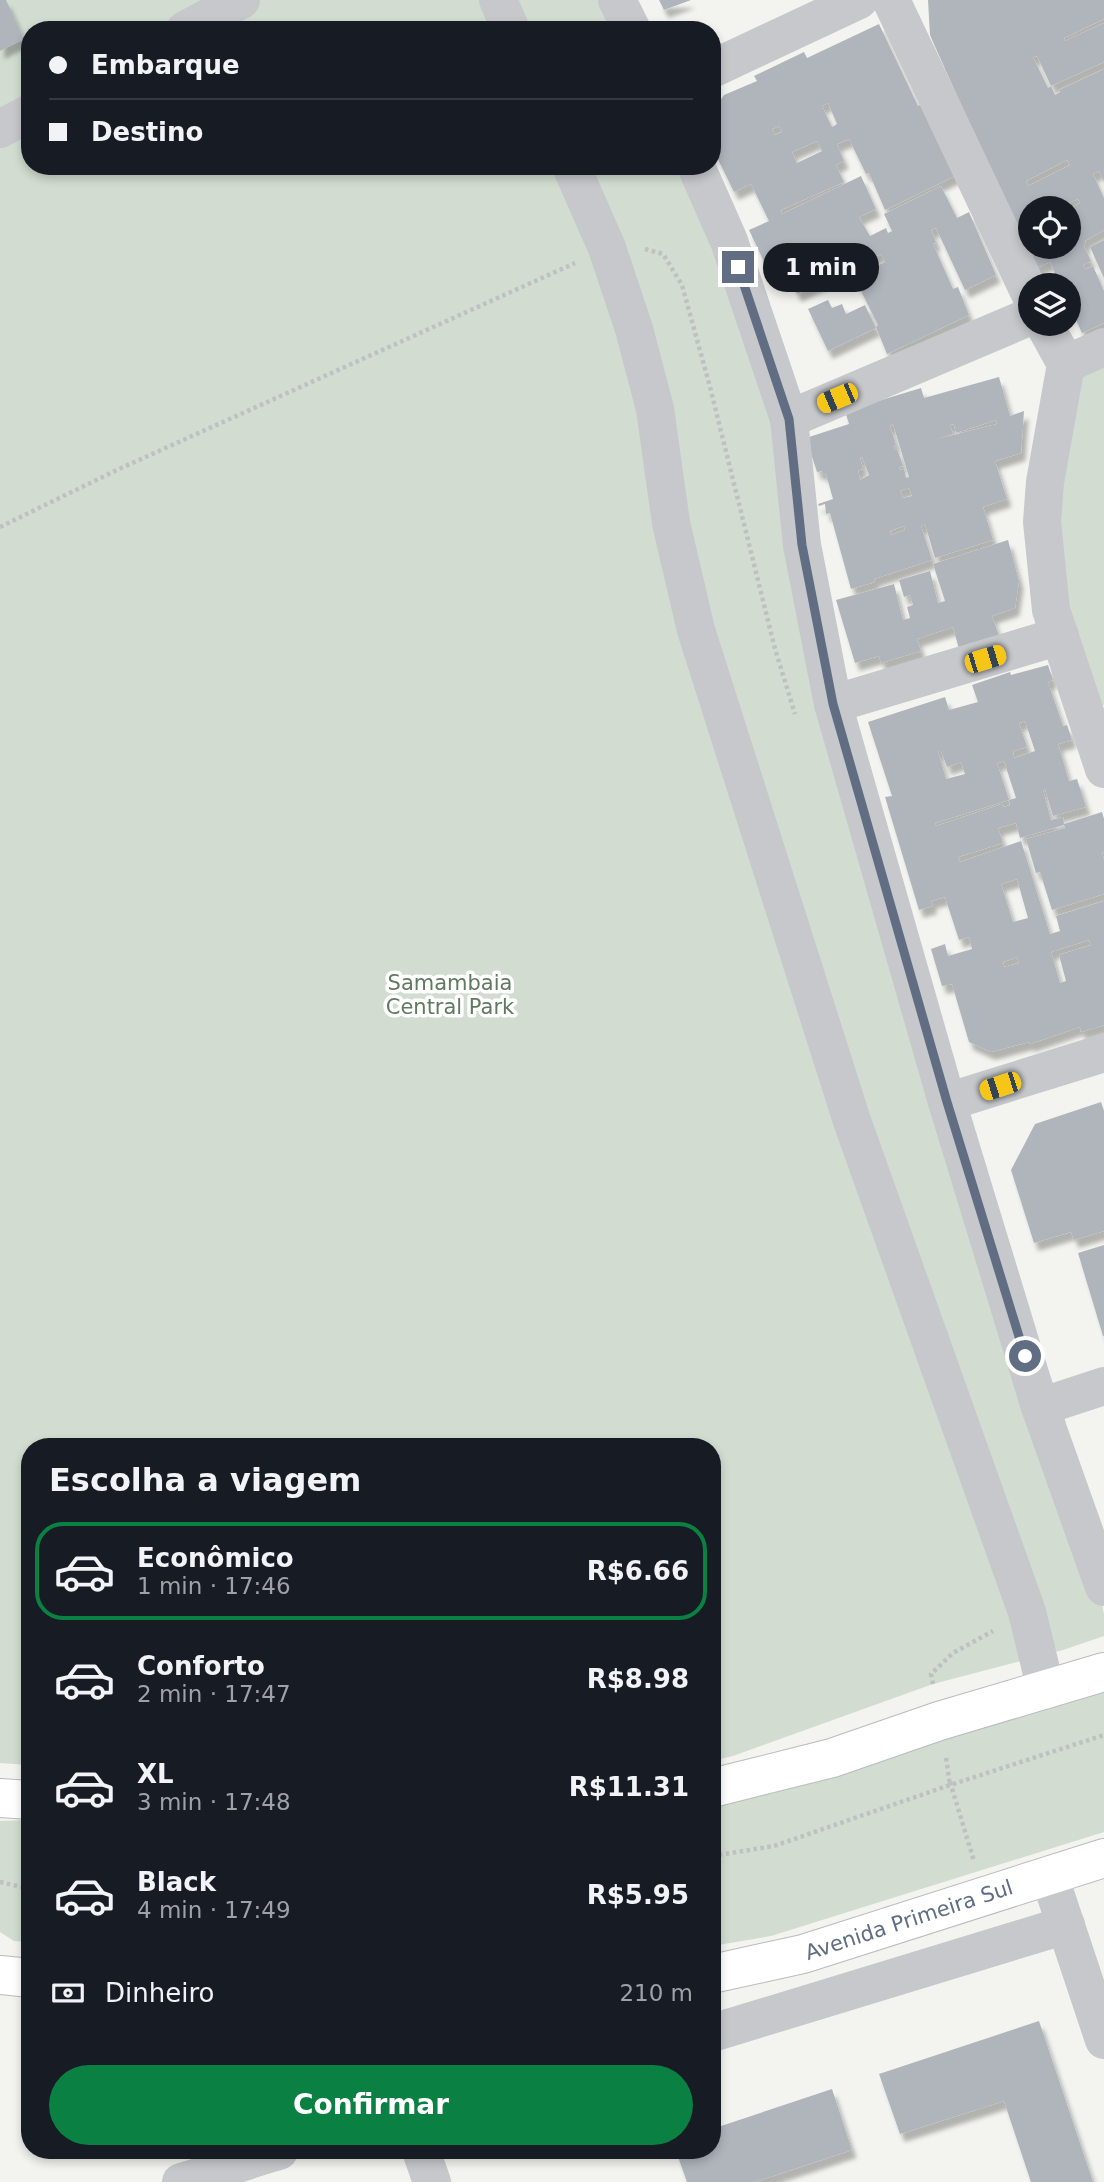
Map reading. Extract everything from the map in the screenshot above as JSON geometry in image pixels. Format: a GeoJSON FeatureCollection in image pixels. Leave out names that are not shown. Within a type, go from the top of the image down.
{"type":"FeatureCollection","features":[{"type":"Feature","properties":{"kind":"main road"},"geometry":{"type":"LineString","coordinates":[[721,1786],[832,1758],[937,1722],[1104,1672]]}},
{"type":"Feature","properties":{"kind":"main road"},"geometry":{"type":"LineString","coordinates":[[0,1798],[21,1799]]}},
{"type":"Feature","properties":{"kind":"main road","name":"Avenida Primeira Sul"},"geometry":{"type":"LineString","coordinates":[[721,1972],[803,1954],[1104,1858]]}},
{"type":"Feature","properties":{"kind":"street"},"geometry":{"type":"LineString","coordinates":[[202,21],[241,0]]}},
{"type":"Feature","properties":{"kind":"street"},"geometry":{"type":"LineString","coordinates":[[617,0],[628,21]]}},
{"type":"Feature","properties":{"kind":"street"},"geometry":{"type":"LineString","coordinates":[[721,65],[859,0]]}},
{"type":"Feature","properties":{"kind":"street"},"geometry":{"type":"LineString","coordinates":[[891,0],[1020,273]]}},
{"type":"Feature","properties":{"kind":"street"},"geometry":{"type":"LineString","coordinates":[[0,129],[21,118]]}},
{"type":"Feature","properties":{"kind":"street"},"geometry":{"type":"LineString","coordinates":[[575,175],[607,248],[634,329],[655,409],[671,523],[696,630],[852,1121],[1027,1612],[1046,1690]]}},
{"type":"Feature","properties":{"kind":"street"},"geometry":{"type":"LineString","coordinates":[[700,175],[729,241],[789,419],[802,545],[833,704],[947,1102],[1040,1407],[1104,1587]]}},
{"type":"Feature","properties":{"kind":"street"},"geometry":{"type":"LineString","coordinates":[[789,419],[1018,322]]}},
{"type":"Feature","properties":{"kind":"street"},"geometry":{"type":"LineString","coordinates":[[1051,336],[1066,364],[1045,482],[1042,522],[1051,610],[1060,636],[1095,708],[1104,769]]}},
{"type":"Feature","properties":{"kind":"street"},"geometry":{"type":"LineString","coordinates":[[1066,364],[1104,347]]}},
{"type":"Feature","properties":{"kind":"street"},"geometry":{"type":"LineString","coordinates":[[833,704],[1060,636]]}},
{"type":"Feature","properties":{"kind":"street"},"geometry":{"type":"LineString","coordinates":[[947,1102],[1104,1053]]}},
{"type":"Feature","properties":{"kind":"street"},"geometry":{"type":"LineString","coordinates":[[1040,1407],[1104,1386]]}},
{"type":"Feature","properties":{"kind":"street"},"geometry":{"type":"LineString","coordinates":[[1049,1875],[1104,2040]]}},
{"type":"Feature","properties":{"kind":"street"},"geometry":{"type":"LineString","coordinates":[[721,2030],[1066,1925]]}},
{"type":"Feature","properties":{"kind":"street"},"geometry":{"type":"LineString","coordinates":[[181,2182],[250,2159]]}},
{"type":"Feature","properties":{"kind":"street"},"geometry":{"type":"LineString","coordinates":[[424,2159],[432,2182]]}},
{"type":"Feature","properties":{"kind":"path"},"geometry":{"type":"LineString","coordinates":[[0,527],[129,464],[623,243],[663,254],[682,285],[775,649],[795,716]]}},
{"type":"Feature","properties":{"kind":"path"},"geometry":{"type":"LineString","coordinates":[[985,1895],[950,1785],[937,1722],[931,1674],[953,1653],[1027,1612]]}},
{"type":"Feature","properties":{"kind":"path"},"geometry":{"type":"LineString","coordinates":[[721,1855],[774,1846],[1104,1735]]}},
{"type":"Feature","properties":{"kind":"path"},"geometry":{"type":"LineString","coordinates":[[0,1882],[21,1887]]}},
{"type":"Feature","properties":{"kind":"green space","name":"Samambaia Central Park"},"geometry":{"type":"Polygon","coordinates":[[[0,0],[617,0],[628,21],[21,21],[21,175],[700,175],[729,241],[802,545],[952,1103],[1064,1414],[1104,1614],[1104,1636],[1063,1650],[933,1684],[721,1759],[721,1438],[21,1438],[21,1764],[0,1763],[0,0]]]}},
{"type":"Feature","properties":{"kind":"green space"},"geometry":{"type":"Polygon","coordinates":[[[1104,347],[1104,705],[1085,711],[1051,610],[1066,364],[1104,347]]]}},
{"type":"Feature","properties":{"kind":"green space"},"geometry":{"type":"Polygon","coordinates":[[[1104,1678],[1104,1832],[771,1936],[721,1944],[721,1792],[1104,1678]]]}},
{"type":"Feature","properties":{"kind":"green space"},"geometry":{"type":"Polygon","coordinates":[[[21,1820],[21,1941],[14,1941],[0,1932],[0,1821],[21,1820]]]}},
{"type":"Feature","properties":{"kind":"building"},"geometry":{"type":"Polygon","coordinates":[[[0,0],[6,0],[21,32],[21,40],[0,51],[0,0]]]}},
{"type":"Feature","properties":{"kind":"building"},"geometry":{"type":"Polygon","coordinates":[[[659,0],[691,0],[664,10],[659,0]]]}},
{"type":"Feature","properties":{"kind":"building"},"geometry":{"type":"Polygon","coordinates":[[[928,0],[1104,0],[1104,19],[1064,38],[1065,41],[1104,23],[1104,62],[1051,86],[1055,95],[1059,90],[1104,69],[1104,181],[1099,171],[1093,174],[1104,198],[1104,230],[1085,241],[1084,246],[1091,261],[1083,265],[1085,269],[1093,266],[1104,291],[1104,323],[1082,333],[1081,273],[1055,273],[1050,262],[1034,269],[1030,259],[1081,259],[1081,196],[1018,196],[1018,233],[930,35],[928,0]],[[1037,56],[1033,57],[1048,88],[1051,86],[1037,56]],[[1067,160],[1026,181],[1028,186],[1070,165],[1067,160]]]}},
{"type":"Feature","properties":{"kind":"building"},"geometry":{"type":"Polygon","coordinates":[[[879,24],[918,106],[922,103],[957,175],[885,210],[869,173],[866,174],[849,139],[837,144],[844,161],[836,165],[844,182],[781,210],[782,214],[861,176],[876,209],[859,217],[870,236],[886,228],[888,233],[892,231],[884,214],[941,186],[957,218],[969,212],[996,275],[965,290],[936,228],[931,230],[936,242],[933,244],[953,289],[958,287],[969,315],[887,354],[876,327],[878,325],[854,277],[885,262],[881,254],[851,265],[853,268],[797,294],[781,259],[766,266],[749,230],[769,221],[751,184],[734,192],[721,165],[721,99],[724,95],[757,81],[754,76],[804,52],[807,58],[879,24]],[[828,103],[822,106],[832,127],[837,124],[828,103]],[[779,126],[772,129],[775,135],[782,132],[779,126]],[[817,141],[792,152],[797,163],[822,151],[817,141]]]}},
{"type":"Feature","properties":{"kind":"building"},"geometry":{"type":"Polygon","coordinates":[[[1104,240],[1104,278],[1090,247],[1104,240]]]}},
{"type":"Feature","properties":{"kind":"building"},"geometry":{"type":"Polygon","coordinates":[[[828,300],[832,308],[842,304],[846,314],[865,305],[876,328],[828,351],[808,309],[828,300]]]}},
{"type":"Feature","properties":{"kind":"building"},"geometry":{"type":"Polygon","coordinates":[[[999,377],[1010,416],[1024,411],[1021,453],[995,461],[1007,499],[983,507],[993,540],[935,558],[925,524],[921,526],[932,560],[851,589],[830,513],[826,514],[825,504],[818,504],[833,499],[826,474],[817,472],[806,438],[849,424],[845,411],[921,388],[924,398],[999,377]],[[996,420],[956,433],[954,424],[950,425],[953,434],[937,439],[997,424],[996,420]],[[893,424],[890,426],[895,450],[897,449],[903,466],[899,467],[900,470],[904,469],[906,478],[909,477],[893,424]],[[862,457],[863,469],[858,470],[860,480],[869,475],[862,457]],[[909,488],[900,491],[903,498],[912,496],[909,488]],[[904,526],[890,531],[891,535],[905,530],[904,526]]]}},
{"type":"Feature","properties":{"kind":"building"},"geometry":{"type":"Polygon","coordinates":[[[1008,540],[1019,581],[1015,608],[992,616],[999,636],[959,649],[953,627],[917,639],[921,651],[881,663],[879,656],[855,663],[836,600],[894,584],[903,620],[910,618],[907,607],[913,605],[910,595],[904,597],[899,580],[930,571],[938,603],[945,601],[933,564],[1008,540]]]}},
{"type":"Feature","properties":{"kind":"building"},"geometry":{"type":"Polygon","coordinates":[[[1048,665],[1053,680],[1048,682],[1063,726],[1067,725],[1072,740],[1058,744],[1069,781],[1077,779],[1086,807],[1053,816],[1045,789],[1043,790],[1051,820],[1063,817],[1064,824],[1102,812],[1104,894],[1052,910],[1040,872],[1036,873],[1026,839],[1065,828],[1064,825],[1020,838],[1016,823],[998,828],[1003,843],[958,857],[960,862],[1021,841],[1050,934],[1060,931],[1056,916],[1104,901],[1104,1025],[1081,1032],[1080,1027],[1030,1044],[1029,1042],[991,1052],[969,1042],[952,984],[942,986],[931,949],[945,944],[948,956],[972,949],[969,937],[959,940],[945,897],[931,901],[933,906],[919,910],[885,797],[892,796],[868,722],[945,697],[949,710],[978,702],[972,685],[1010,672],[1011,675],[1048,665]],[[1025,721],[1019,723],[1027,747],[1013,751],[1014,758],[1035,751],[1025,721]],[[938,751],[946,779],[965,774],[961,762],[947,767],[941,751],[938,751]],[[1004,761],[997,763],[1009,800],[1016,798],[1004,761]],[[1009,800],[935,823],[936,826],[1002,804],[1004,807],[1010,805],[1009,800]],[[1017,879],[1001,884],[1013,922],[1028,918],[1017,879]],[[1089,940],[1051,952],[1060,983],[1066,981],[1059,955],[1091,945],[1089,940]],[[1017,957],[1003,962],[1004,967],[1019,963],[1017,957]]]}},
{"type":"Feature","properties":{"kind":"building"},"geometry":{"type":"Polygon","coordinates":[[[1101,1102],[1104,1111],[1104,1231],[1074,1240],[1071,1232],[1034,1243],[1011,1170],[1035,1124],[1101,1102]]]}},
{"type":"Feature","properties":{"kind":"building"},"geometry":{"type":"Polygon","coordinates":[[[1104,1245],[1104,1336],[1103,1336],[1078,1253],[1104,1245]]]}},
{"type":"Feature","properties":{"kind":"building"},"geometry":{"type":"Polygon","coordinates":[[[1039,2021],[1093,2182],[1031,2182],[1004,2101],[900,2134],[879,2074],[1039,2021]]]}},
{"type":"Feature","properties":{"kind":"building"},"geometry":{"type":"Polygon","coordinates":[[[832,2089],[852,2150],[755,2182],[687,2182],[679,2159],[721,2159],[721,2126],[832,2089]]]}},
{"type":"Feature","properties":{"kind":"route"},"geometry":{"type":"LineString","coordinates":[[738,267],[789,419],[802,545],[833,704],[947,1102],[1025,1356]]}}]}
